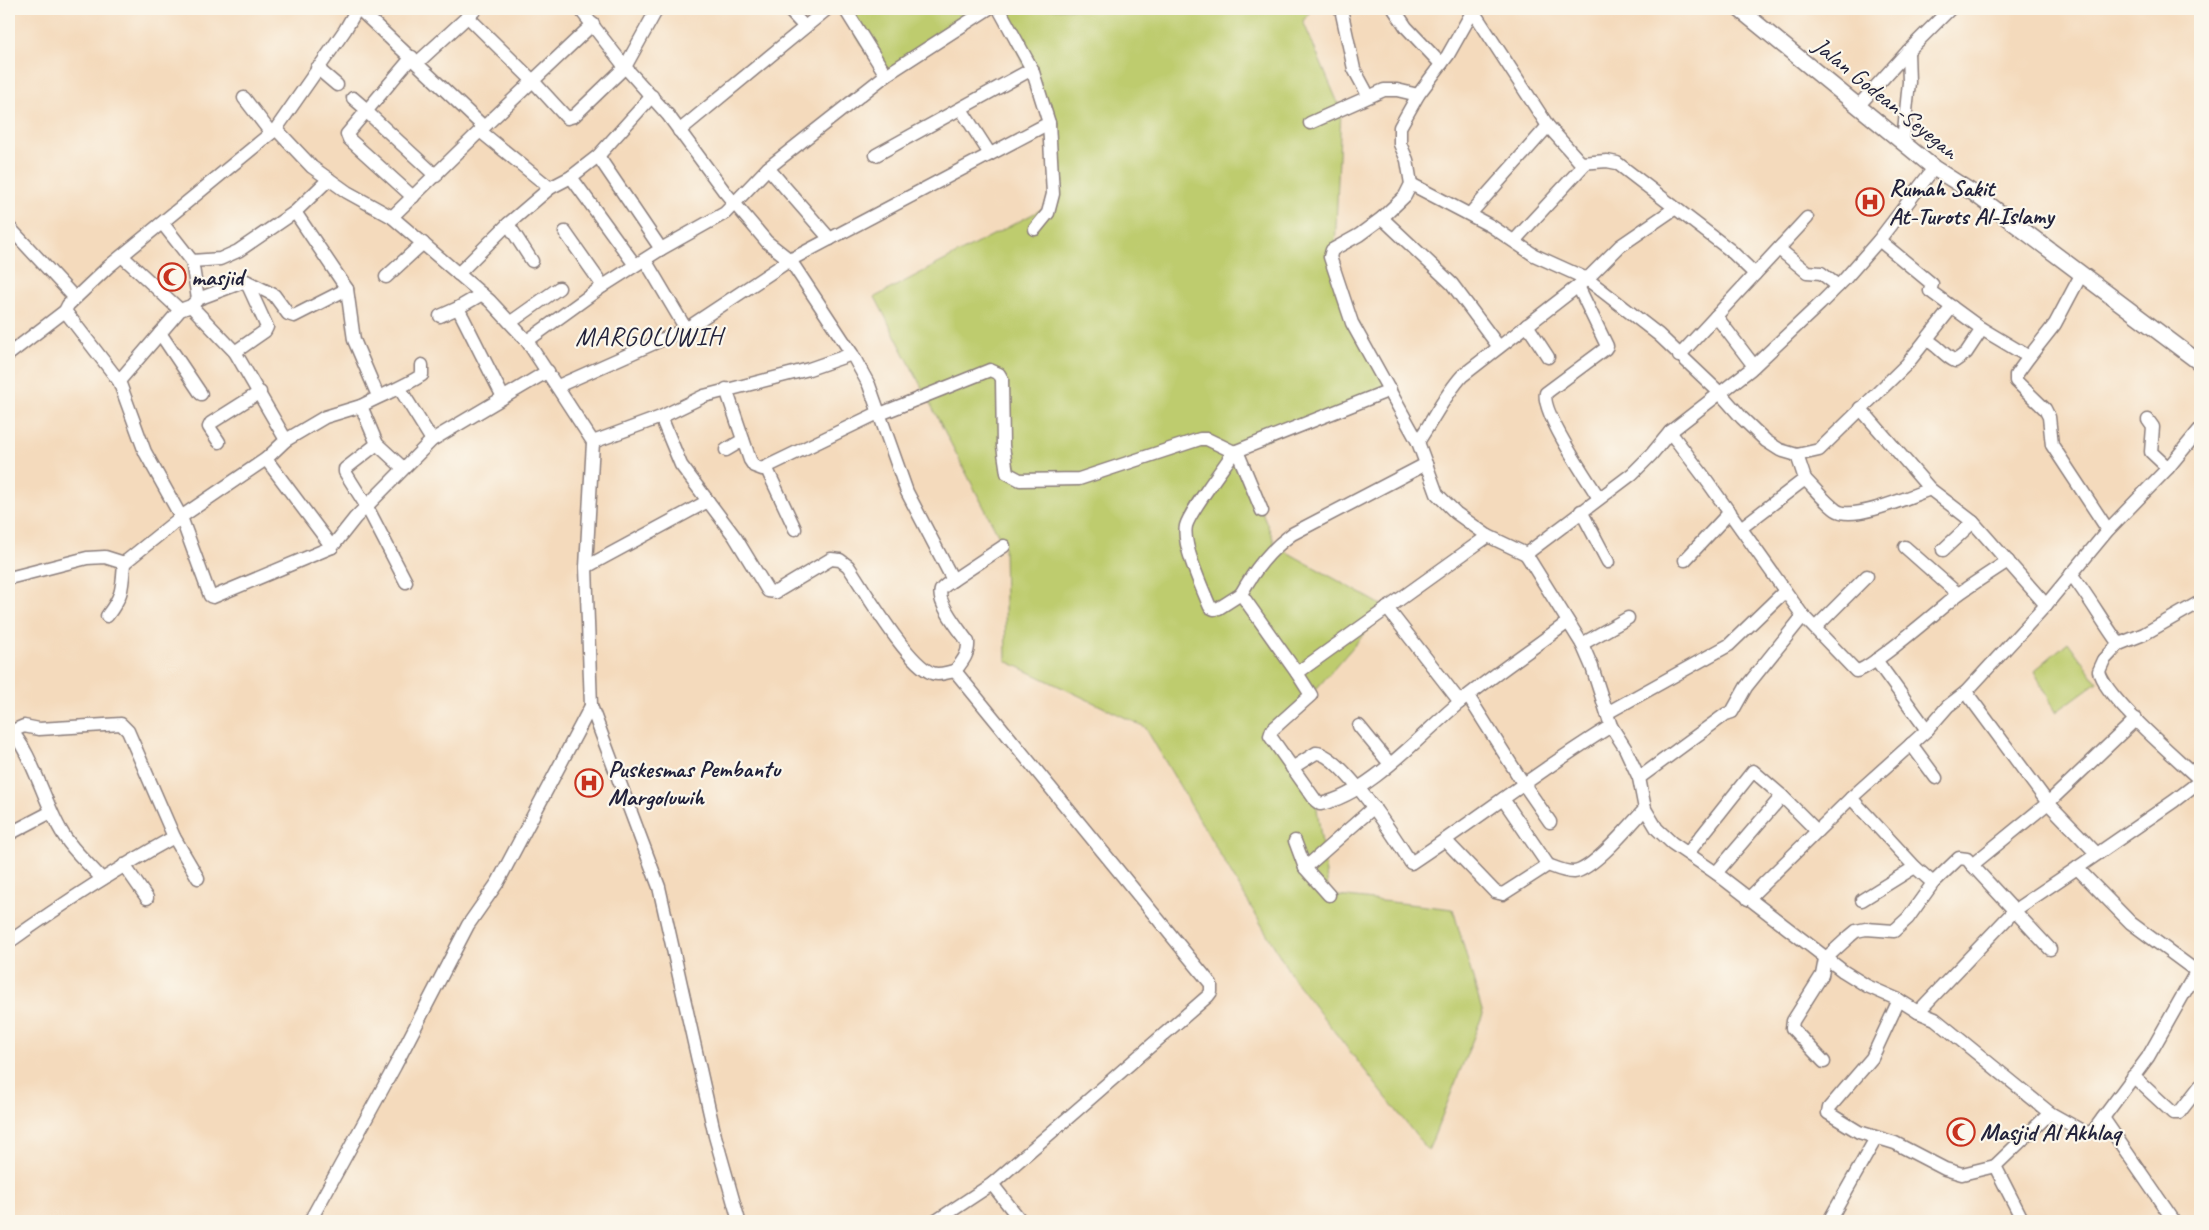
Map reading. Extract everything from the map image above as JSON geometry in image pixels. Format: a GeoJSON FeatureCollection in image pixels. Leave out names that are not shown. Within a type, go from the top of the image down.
{"type":"FeatureCollection","features":[{"type":"Feature","properties":{"kind":"main road","name":"Jalan Godean-Seyegan"},"geometry":{"type":"LineString","coordinates":[[1739,9],[1934,168],[1975,194],[2200,363]]}},
{"type":"Feature","properties":{"kind":"street"},"geometry":{"type":"LineString","coordinates":[[9,354],[64,311],[75,298],[122,256],[162,224],[204,186],[273,131],[358,9],[414,60],[482,129],[550,188]]}},
{"type":"Feature","properties":{"kind":"street"},"geometry":{"type":"LineString","coordinates":[[413,197],[349,139],[348,132],[414,60],[472,12],[560,112],[567,118],[571,118],[625,67],[657,9]]}},
{"type":"Feature","properties":{"kind":"street"},"geometry":{"type":"LineString","coordinates":[[788,9],[806,27]]}},
{"type":"Feature","properties":{"kind":"street"},"geometry":{"type":"LineString","coordinates":[[679,132],[827,9]]}},
{"type":"Feature","properties":{"kind":"street"},"geometry":{"type":"LineString","coordinates":[[846,9],[886,75]]}},
{"type":"Feature","properties":{"kind":"street"},"geometry":{"type":"LineString","coordinates":[[527,341],[603,286],[661,249],[725,213],[768,168],[886,75],[988,9]]}},
{"type":"Feature","properties":{"kind":"street"},"geometry":{"type":"LineString","coordinates":[[999,9],[1032,70],[1050,123],[1053,194],[1048,213],[1035,229]]}},
{"type":"Feature","properties":{"kind":"street"},"geometry":{"type":"LineString","coordinates":[[1341,9],[1354,69],[1368,95]]}},
{"type":"Feature","properties":{"kind":"street"},"geometry":{"type":"LineString","coordinates":[[1394,9],[1406,28],[1441,64]]}},
{"type":"Feature","properties":{"kind":"street"},"geometry":{"type":"LineString","coordinates":[[1859,105],[1908,51],[1950,9]]}},
{"type":"Feature","properties":{"kind":"street"},"geometry":{"type":"LineString","coordinates":[[583,10],[625,67],[652,96],[767,242],[790,260],[852,354],[864,374],[880,413],[907,492],[953,580]]}},
{"type":"Feature","properties":{"kind":"street"},"geometry":{"type":"LineString","coordinates":[[1755,274],[1730,250],[1674,209],[1617,163],[1607,161],[1585,164],[1578,160],[1548,126],[1474,10],[1441,64],[1418,95],[1400,127],[1400,144],[1407,160],[1411,184],[1405,196],[1382,218],[1359,235],[1332,250],[1330,258],[1352,323],[1418,442],[1437,494],[1456,513],[1488,536],[1526,554],[1582,644],[1612,726],[1625,748],[1638,778],[1645,809],[1657,829],[1826,959],[1867,986],[1935,1019],[2050,1113],[2088,1133],[2094,1130],[2148,1057],[2199,970],[2131,923],[2077,868]]}},
{"type":"Feature","properties":{"kind":"street"},"geometry":{"type":"LineString","coordinates":[[392,217],[593,24]]}},
{"type":"Feature","properties":{"kind":"street"},"geometry":{"type":"LineString","coordinates":[[1903,141],[1909,82],[1908,51]]}},
{"type":"Feature","properties":{"kind":"street"},"geometry":{"type":"LineString","coordinates":[[317,68],[337,85]]}},
{"type":"Feature","properties":{"kind":"street"},"geometry":{"type":"LineString","coordinates":[[876,155],[1032,70]]}},
{"type":"Feature","properties":{"kind":"street"},"geometry":{"type":"LineString","coordinates":[[1310,123],[1341,110],[1368,95],[1384,90],[1397,90],[1418,95]]}},
{"type":"Feature","properties":{"kind":"street"},"geometry":{"type":"LineString","coordinates":[[458,274],[508,224],[550,188],[571,177],[598,156],[652,96]]}},
{"type":"Feature","properties":{"kind":"street"},"geometry":{"type":"LineString","coordinates":[[244,98],[273,131],[312,167],[347,192],[392,217],[482,294],[511,322],[548,371],[592,442],[586,567],[591,706],[659,887],[715,1136],[739,1221]]}},
{"type":"Feature","properties":{"kind":"street"},"geometry":{"type":"LineString","coordinates":[[352,98],[436,176]]}},
{"type":"Feature","properties":{"kind":"street"},"geometry":{"type":"LineString","coordinates":[[961,109],[990,154]]}},
{"type":"Feature","properties":{"kind":"street"},"geometry":{"type":"LineString","coordinates":[[558,386],[686,329],[790,260],[1050,123]]}},
{"type":"Feature","properties":{"kind":"street"},"geometry":{"type":"LineString","coordinates":[[1470,214],[1548,126]]}},
{"type":"Feature","properties":{"kind":"street"},"geometry":{"type":"LineString","coordinates":[[598,156],[661,249]]}},
{"type":"Feature","properties":{"kind":"street"},"geometry":{"type":"LineString","coordinates":[[1514,241],[1585,164]]}},
{"type":"Feature","properties":{"kind":"street"},"geometry":{"type":"LineString","coordinates":[[768,168],[830,239]]}},
{"type":"Feature","properties":{"kind":"street"},"geometry":{"type":"LineString","coordinates":[[1526,554],[1632,474],[1670,432],[1754,366],[1838,286],[1879,240],[1934,168]]}},
{"type":"Feature","properties":{"kind":"street"},"geometry":{"type":"LineString","coordinates":[[571,177],[640,263],[686,329]]}},
{"type":"Feature","properties":{"kind":"street"},"geometry":{"type":"LineString","coordinates":[[192,261],[220,259],[238,251],[295,212],[329,179]]}},
{"type":"Feature","properties":{"kind":"street"},"geometry":{"type":"LineString","coordinates":[[1411,184],[1470,214],[1534,255],[1582,282],[1659,335],[1720,393],[1766,441],[1780,450],[1797,455],[1819,450],[1860,408],[1894,377],[1952,307]]}},
{"type":"Feature","properties":{"kind":"street"},"geometry":{"type":"LineString","coordinates":[[1418,442],[1430,425],[1447,392],[1462,376],[1582,282],[1620,246],[1674,209]]}},
{"type":"Feature","properties":{"kind":"street"},"geometry":{"type":"LineString","coordinates":[[295,212],[347,289],[354,340],[378,396]]}},
{"type":"Feature","properties":{"kind":"street"},"geometry":{"type":"LineString","coordinates":[[1382,218],[1452,284],[1498,347]]}},
{"type":"Feature","properties":{"kind":"street"},"geometry":{"type":"LineString","coordinates":[[1679,356],[1807,218]]}},
{"type":"Feature","properties":{"kind":"street"},"geometry":{"type":"LineString","coordinates":[[162,224],[192,261],[190,305]]}},
{"type":"Feature","properties":{"kind":"street"},"geometry":{"type":"LineString","coordinates":[[508,224],[532,261]]}},
{"type":"Feature","properties":{"kind":"street"},"geometry":{"type":"LineString","coordinates":[[9,228],[75,298]]}},
{"type":"Feature","properties":{"kind":"street"},"geometry":{"type":"LineString","coordinates":[[565,232],[603,286]]}},
{"type":"Feature","properties":{"kind":"street"},"geometry":{"type":"LineString","coordinates":[[1879,240],[1932,284],[1930,291],[1982,330],[2029,357]]}},
{"type":"Feature","properties":{"kind":"street"},"geometry":{"type":"LineString","coordinates":[[386,277],[424,243]]}},
{"type":"Feature","properties":{"kind":"street"},"geometry":{"type":"LineString","coordinates":[[1779,249],[1807,272],[1821,273],[1838,286]]}},
{"type":"Feature","properties":{"kind":"street"},"geometry":{"type":"LineString","coordinates":[[122,256],[190,305],[235,352],[260,392],[286,440]]}},
{"type":"Feature","properties":{"kind":"street"},"geometry":{"type":"LineString","coordinates":[[2081,275],[2055,324],[2016,375],[2016,381],[2045,409],[2050,418],[2052,445],[2108,530]]}},
{"type":"Feature","properties":{"kind":"street"},"geometry":{"type":"LineString","coordinates":[[120,381],[160,333],[190,305],[246,281],[274,295],[291,316],[347,289]]}},
{"type":"Feature","properties":{"kind":"street"},"geometry":{"type":"LineString","coordinates":[[235,352],[265,331],[267,327],[246,281]]}},
{"type":"Feature","properties":{"kind":"street"},"geometry":{"type":"LineString","coordinates":[[1582,282],[1607,346],[1582,368],[1546,393],[1544,400],[1550,415],[1576,462],[1600,498]]}},
{"type":"Feature","properties":{"kind":"street"},"geometry":{"type":"LineString","coordinates":[[511,322],[558,288]]}},
{"type":"Feature","properties":{"kind":"street"},"geometry":{"type":"LineString","coordinates":[[440,316],[482,294]]}},
{"type":"Feature","properties":{"kind":"street"},"geometry":{"type":"LineString","coordinates":[[458,308],[503,397]]}},
{"type":"Feature","properties":{"kind":"street"},"geometry":{"type":"LineString","coordinates":[[64,311],[120,381],[145,452],[181,517],[208,594],[213,597],[332,547],[355,518],[432,440],[548,371]]}},
{"type":"Feature","properties":{"kind":"street"},"geometry":{"type":"LineString","coordinates":[[1716,316],[1754,366]]}},
{"type":"Feature","properties":{"kind":"street"},"geometry":{"type":"LineString","coordinates":[[1527,325],[1548,358]]}},
{"type":"Feature","properties":{"kind":"street"},"geometry":{"type":"LineString","coordinates":[[1926,340],[1930,341],[1945,355],[1955,361],[1966,353],[1982,330]]}},
{"type":"Feature","properties":{"kind":"street"},"geometry":{"type":"LineString","coordinates":[[160,333],[200,394]]}},
{"type":"Feature","properties":{"kind":"street"},"geometry":{"type":"LineString","coordinates":[[592,442],[661,417],[704,396],[726,389],[750,386],[852,354]]}},
{"type":"Feature","properties":{"kind":"street"},"geometry":{"type":"LineString","coordinates":[[107,616],[119,600],[122,591],[124,563],[181,517],[266,459],[286,440],[325,417],[361,406],[378,396],[400,389],[422,375],[422,364]]}},
{"type":"Feature","properties":{"kind":"street"},"geometry":{"type":"LineString","coordinates":[[726,389],[750,460],[754,466],[762,469],[880,413],[990,370],[999,374],[1002,380],[1004,455],[1007,473],[1016,479],[1079,478],[1200,439],[1207,439],[1236,451],[1262,511]]}},
{"type":"Feature","properties":{"kind":"street"},"geometry":{"type":"LineString","coordinates":[[400,389],[432,440]]}},
{"type":"Feature","properties":{"kind":"street"},"geometry":{"type":"LineString","coordinates":[[1390,390],[1236,451],[1188,520],[1185,534],[1203,591],[1210,606],[1214,609],[1219,608],[1240,594],[1258,565],[1276,546],[1292,534],[1426,464]]}},
{"type":"Feature","properties":{"kind":"street"},"geometry":{"type":"LineString","coordinates":[[219,442],[209,426],[211,423],[260,392]]}},
{"type":"Feature","properties":{"kind":"street"},"geometry":{"type":"LineString","coordinates":[[361,406],[377,444],[403,468]]}},
{"type":"Feature","properties":{"kind":"street"},"geometry":{"type":"LineString","coordinates":[[1860,408],[1930,489],[1973,522],[2046,605]]}},
{"type":"Feature","properties":{"kind":"street"},"geometry":{"type":"LineString","coordinates":[[661,417],[681,465],[735,537],[768,592],[776,592],[831,559],[840,560],[848,566],[897,638],[918,664],[930,672],[937,674],[954,671],[965,658],[969,648],[968,642],[943,605],[940,596],[943,587],[1004,546]]}},
{"type":"Feature","properties":{"kind":"street"},"geometry":{"type":"LineString","coordinates":[[2148,420],[2153,427],[2151,452],[2168,468]]}},
{"type":"Feature","properties":{"kind":"street"},"geometry":{"type":"LineString","coordinates":[[1748,899],[1851,798],[1926,730],[1948,706],[1966,692],[2046,605],[2108,530],[2168,468],[2200,429]]}},
{"type":"Feature","properties":{"kind":"street"},"geometry":{"type":"LineString","coordinates":[[1670,432],[1730,512],[1803,616],[1856,671],[1860,671],[1876,660],[1958,594],[2008,561]]}},
{"type":"Feature","properties":{"kind":"street"},"geometry":{"type":"LineString","coordinates":[[726,450],[743,440]]}},
{"type":"Feature","properties":{"kind":"street"},"geometry":{"type":"LineString","coordinates":[[377,444],[345,469],[406,582]]}},
{"type":"Feature","properties":{"kind":"street"},"geometry":{"type":"LineString","coordinates":[[1797,455],[1805,479],[1836,511],[1844,514],[1882,506],[1930,489]]}},
{"type":"Feature","properties":{"kind":"street"},"geometry":{"type":"LineString","coordinates":[[266,459],[332,547]]}},
{"type":"Feature","properties":{"kind":"street"},"geometry":{"type":"LineString","coordinates":[[766,467],[795,529]]}},
{"type":"Feature","properties":{"kind":"street"},"geometry":{"type":"LineString","coordinates":[[1741,528],[1805,479]]}},
{"type":"Feature","properties":{"kind":"street"},"geometry":{"type":"LineString","coordinates":[[586,567],[708,500]]}},
{"type":"Feature","properties":{"kind":"street"},"geometry":{"type":"LineString","coordinates":[[1581,511],[1608,562]]}},
{"type":"Feature","properties":{"kind":"street"},"geometry":{"type":"LineString","coordinates":[[1685,560],[1730,512]]}},
{"type":"Feature","properties":{"kind":"street"},"geometry":{"type":"LineString","coordinates":[[1943,550],[1973,522]]}},
{"type":"Feature","properties":{"kind":"street"},"geometry":{"type":"LineString","coordinates":[[1297,673],[1488,536]]}},
{"type":"Feature","properties":{"kind":"street"},"geometry":{"type":"LineString","coordinates":[[1904,547],[1958,594]]}},
{"type":"Feature","properties":{"kind":"street"},"geometry":{"type":"LineString","coordinates":[[9,578],[87,558],[105,557],[124,563]]}},
{"type":"Feature","properties":{"kind":"street"},"geometry":{"type":"LineString","coordinates":[[2071,574],[2092,601],[2100,618],[2119,644]]}},
{"type":"Feature","properties":{"kind":"street"},"geometry":{"type":"LineString","coordinates":[[1815,628],[1867,576]]}},
{"type":"Feature","properties":{"kind":"street"},"geometry":{"type":"LineString","coordinates":[[1607,713],[1729,645],[1785,591]]}},
{"type":"Feature","properties":{"kind":"street"},"geometry":{"type":"LineString","coordinates":[[1240,594],[1311,693],[1310,697],[1270,734],[1292,768],[1320,804],[1327,803],[1358,788],[1390,764],[1464,699],[1568,622]]}},
{"type":"Feature","properties":{"kind":"street"},"geometry":{"type":"LineString","coordinates":[[1918,1012],[2016,910],[2200,781],[2106,687],[2100,676],[2100,665],[2119,644],[2144,634],[2200,602]]}},
{"type":"Feature","properties":{"kind":"street"},"geometry":{"type":"LineString","coordinates":[[1387,608],[1464,699],[1550,822]]}},
{"type":"Feature","properties":{"kind":"street"},"geometry":{"type":"LineString","coordinates":[[1638,778],[1726,714],[1732,712],[1746,687],[1803,616]]}},
{"type":"Feature","properties":{"kind":"street"},"geometry":{"type":"LineString","coordinates":[[1582,644],[1628,618]]}},
{"type":"Feature","properties":{"kind":"street"},"geometry":{"type":"LineString","coordinates":[[1876,660],[1926,730]]}},
{"type":"Feature","properties":{"kind":"street"},"geometry":{"type":"LineString","coordinates":[[936,1221],[992,1184],[1208,996],[1212,988],[1204,974],[954,671]]}},
{"type":"Feature","properties":{"kind":"street"},"geometry":{"type":"LineString","coordinates":[[1966,692],[2048,803],[2097,854]]}},
{"type":"Feature","properties":{"kind":"street"},"geometry":{"type":"LineString","coordinates":[[310,1221],[395,1066],[468,925],[498,882],[591,706]]}},
{"type":"Feature","properties":{"kind":"street"},"geometry":{"type":"LineString","coordinates":[[1972,865],[2048,803],[2136,719]]}},
{"type":"Feature","properties":{"kind":"street"},"geometry":{"type":"LineString","coordinates":[[102,879],[65,838],[51,812],[22,747],[11,731],[24,726],[39,729],[121,724],[128,731],[174,837],[198,878]]}},
{"type":"Feature","properties":{"kind":"street"},"geometry":{"type":"LineString","coordinates":[[1359,726],[1390,764]]}},
{"type":"Feature","properties":{"kind":"street"},"geometry":{"type":"LineString","coordinates":[[1292,768],[1316,753],[1326,755],[1358,788],[1374,808],[1411,863],[1446,841],[1523,783],[1612,726]]}},
{"type":"Feature","properties":{"kind":"street"},"geometry":{"type":"LineString","coordinates":[[1911,744],[1936,778]]}},
{"type":"Feature","properties":{"kind":"street"},"geometry":{"type":"LineString","coordinates":[[1688,853],[1752,772],[1756,771],[1817,831]]}},
{"type":"Feature","properties":{"kind":"street"},"geometry":{"type":"LineString","coordinates":[[1716,873],[1782,796]]}},
{"type":"Feature","properties":{"kind":"street"},"geometry":{"type":"LineString","coordinates":[[1851,798],[1933,883]]}},
{"type":"Feature","properties":{"kind":"street"},"geometry":{"type":"LineString","coordinates":[[1503,799],[1548,865],[1563,871],[1575,872],[1584,869],[1604,852],[1645,809]]}},
{"type":"Feature","properties":{"kind":"street"},"geometry":{"type":"LineString","coordinates":[[1305,868],[1374,808]]}},
{"type":"Feature","properties":{"kind":"street"},"geometry":{"type":"LineString","coordinates":[[9,834],[51,812]]}},
{"type":"Feature","properties":{"kind":"street"},"geometry":{"type":"LineString","coordinates":[[9,942],[102,879],[174,837]]}},
{"type":"Feature","properties":{"kind":"street"},"geometry":{"type":"LineString","coordinates":[[1295,841],[1305,868],[1329,895]]}},
{"type":"Feature","properties":{"kind":"street"},"geometry":{"type":"LineString","coordinates":[[1446,841],[1498,894],[1503,894],[1517,887],[1548,865]]}},
{"type":"Feature","properties":{"kind":"street"},"geometry":{"type":"LineString","coordinates":[[1824,1062],[1792,1028],[1793,1021],[1822,975],[1826,959],[1856,931],[1894,931],[1908,918],[1933,883],[1959,858],[1967,859],[2050,949]]}},
{"type":"Feature","properties":{"kind":"street"},"geometry":{"type":"LineString","coordinates":[[124,866],[147,898]]}},
{"type":"Feature","properties":{"kind":"street"},"geometry":{"type":"LineString","coordinates":[[1862,900],[1915,866]]}},
{"type":"Feature","properties":{"kind":"street"},"geometry":{"type":"LineString","coordinates":[[1899,1000],[1872,1058],[1828,1109],[1829,1113],[1859,1132],[1895,1143],[1945,1168],[1962,1174],[1995,1166],[2050,1113]]}},
{"type":"Feature","properties":{"kind":"street"},"geometry":{"type":"LineString","coordinates":[[2133,1076],[2173,1113],[2179,1113],[2200,1086]]}},
{"type":"Feature","properties":{"kind":"street"},"geometry":{"type":"LineString","coordinates":[[2103,1118],[2174,1221]]}},
{"type":"Feature","properties":{"kind":"street"},"geometry":{"type":"LineString","coordinates":[[1829,1221],[1876,1138]]}},
{"type":"Feature","properties":{"kind":"street"},"geometry":{"type":"LineString","coordinates":[[1995,1166],[2023,1221]]}},
{"type":"Feature","properties":{"kind":"street"},"geometry":{"type":"LineString","coordinates":[[992,1184],[1021,1221]]}},
{"type":"Feature","properties":{"kind":"green space"},"geometry":{"type":"Polygon","coordinates":[[[839,9],[988,9],[883,77],[839,9]]]}},
{"type":"Feature","properties":{"kind":"green space"},"geometry":{"type":"Polygon","coordinates":[[[999,9],[1312,9],[1303,21],[1341,110],[1334,273],[1390,390],[1237,451],[1276,546],[1387,608],[1311,695],[1272,730],[1316,801],[1329,895],[1453,909],[1483,1014],[1428,1151],[1294,980],[1145,727],[1006,661],[1004,546],[875,297],[1052,204],[1049,123],[999,9]]]}},
{"type":"Feature","properties":{"kind":"green space"},"geometry":{"type":"Polygon","coordinates":[[[2068,642],[2097,682],[2056,712],[2034,671],[2068,642]]]}},
{"type":"Feature","properties":{"kind":"place","name":"Rumah Sakit At-Turots Al-Islamy"},"geometry":{"type":"Point","coordinates":[1870,202]}},
{"type":"Feature","properties":{"kind":"place","name":"masjid"},"geometry":{"type":"Point","coordinates":[172,277]}},
{"type":"Feature","properties":{"kind":"place","name":"Puskesmas Pembantu Margoluwih"},"geometry":{"type":"Point","coordinates":[589,783]}},
{"type":"Feature","properties":{"kind":"place","name":"Masjid Al Akhlaq"},"geometry":{"type":"Point","coordinates":[1961,1132]}},
{"type":"Feature","properties":{"kind":"district","name":"MARGOLUWIH"},"geometry":{"type":"Point","coordinates":[649,336]}}]}
